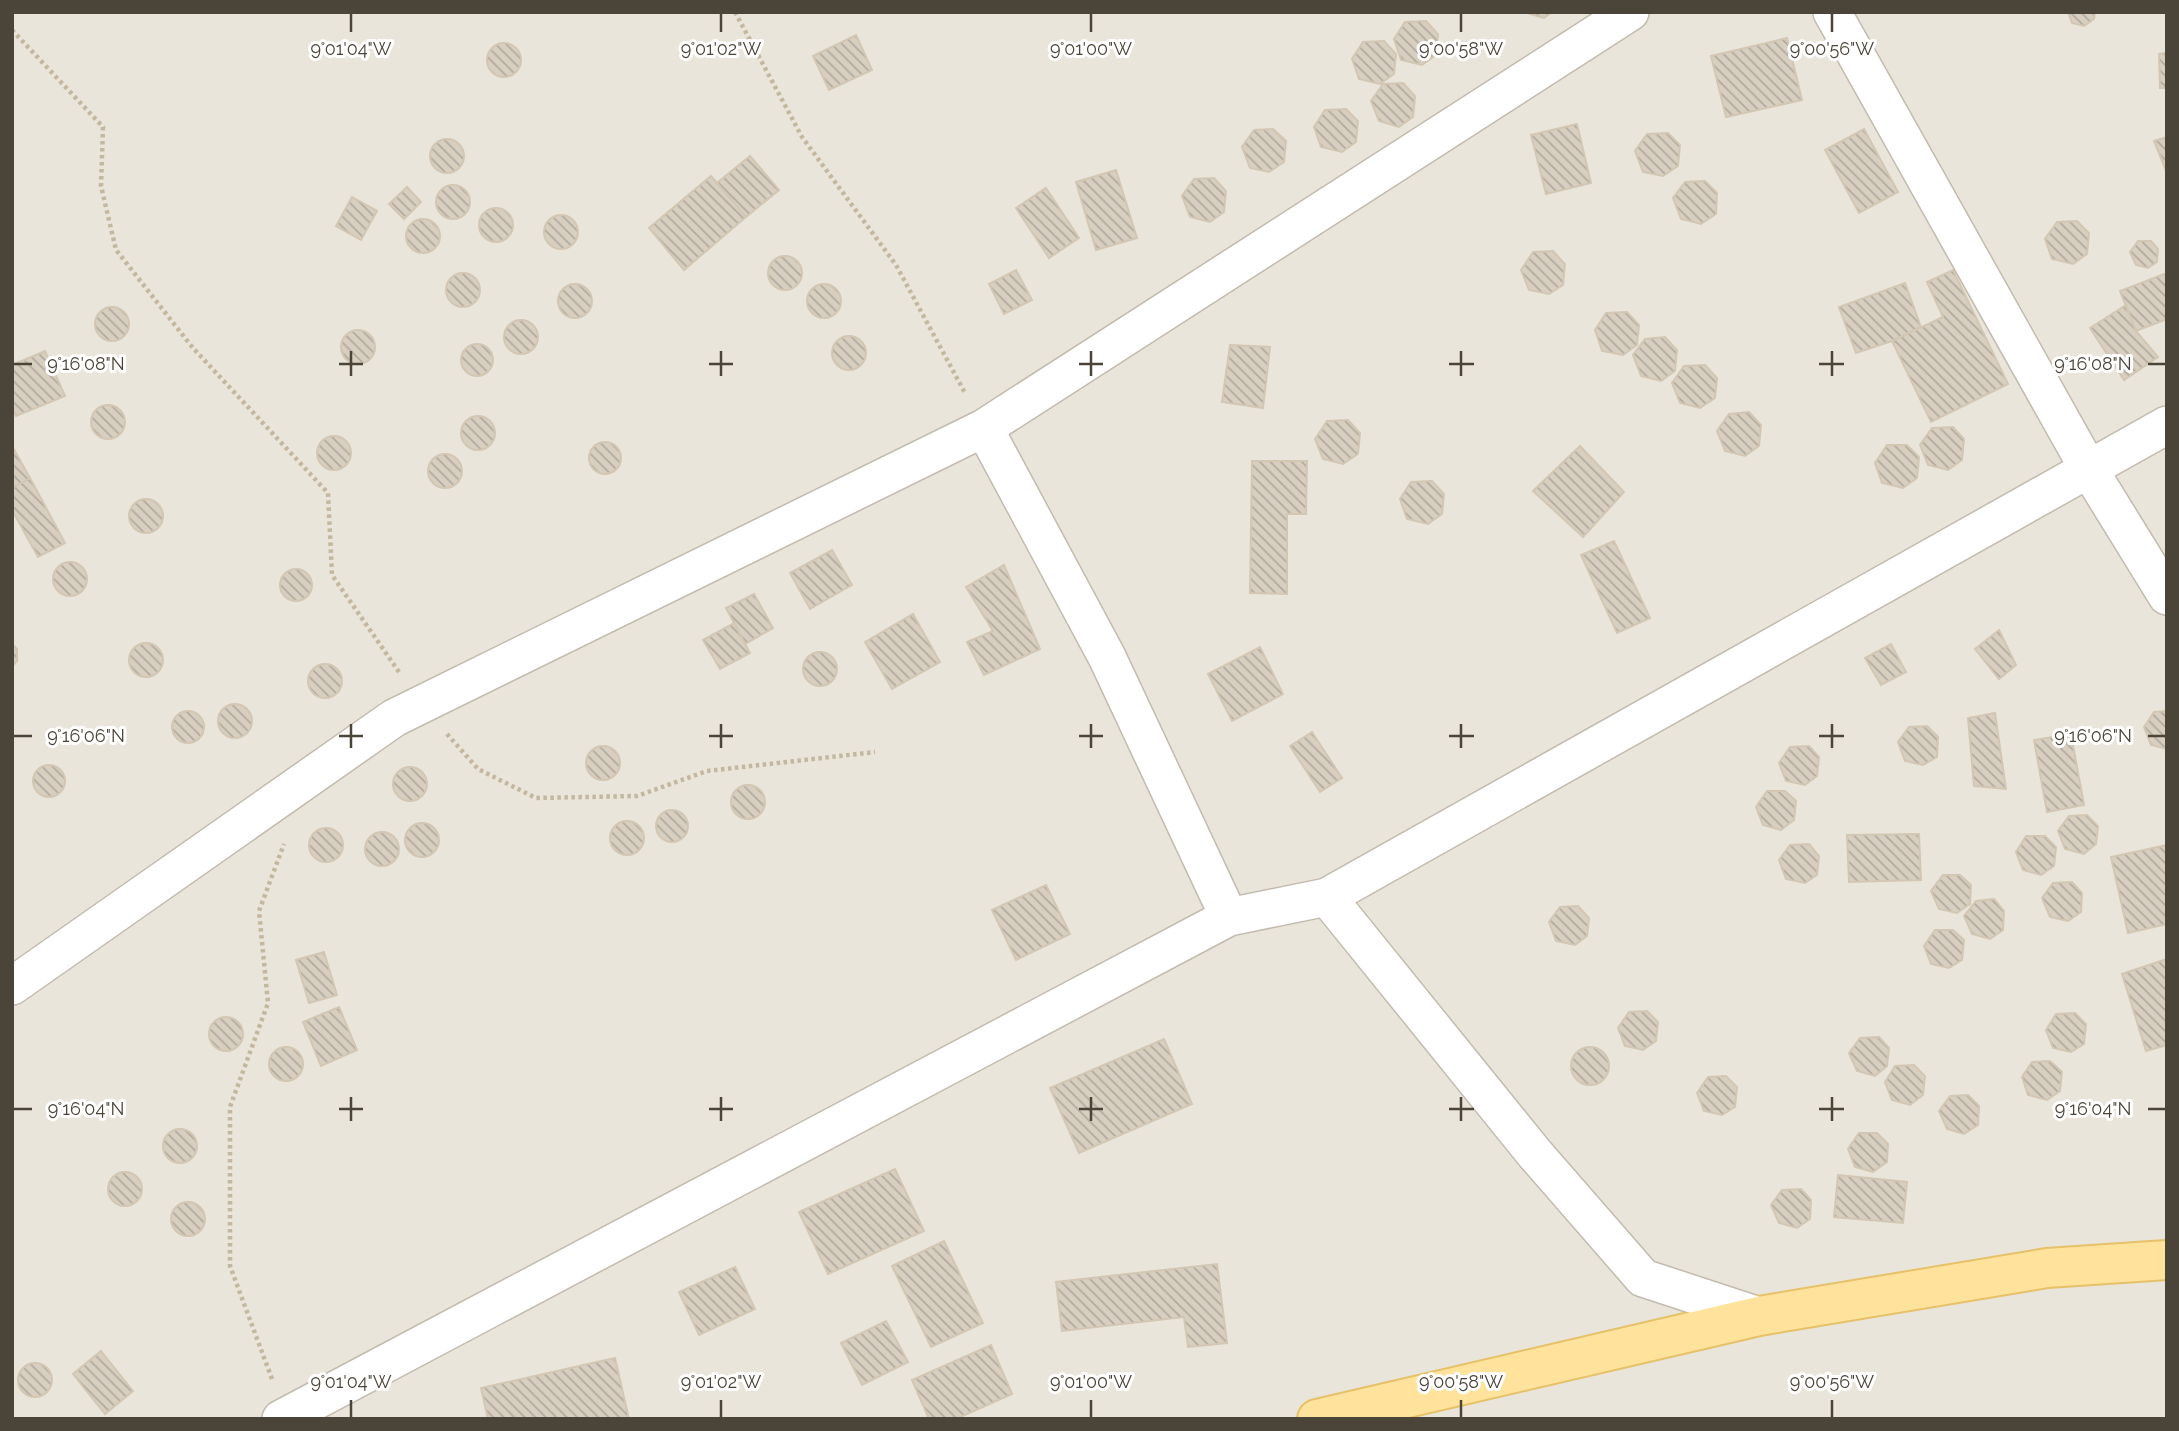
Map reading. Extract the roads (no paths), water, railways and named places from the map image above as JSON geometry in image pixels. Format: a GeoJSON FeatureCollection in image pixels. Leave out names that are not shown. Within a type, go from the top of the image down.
{"type":"FeatureCollection","features":[{"type":"Feature","properties":{"kind":"main road"},"geometry":{"type":"LineString","coordinates":[[1317,1419],[1759,1316],[2047,1268],[2167,1260]]}},
{"type":"Feature","properties":{"kind":"street"},"geometry":{"type":"LineString","coordinates":[[12,986],[394,718],[984,428],[1630,12]]}},
{"type":"Feature","properties":{"kind":"street"},"geometry":{"type":"LineString","coordinates":[[1832,12],[2088,468],[2167,596]]}},
{"type":"Feature","properties":{"kind":"street"},"geometry":{"type":"LineString","coordinates":[[283,1417],[1229,917],[1328,897],[2167,425]]}},
{"type":"Feature","properties":{"kind":"street"},"geometry":{"type":"LineString","coordinates":[[984,428],[1107,657],[1229,917]]}},
{"type":"Feature","properties":{"kind":"street"},"geometry":{"type":"LineString","coordinates":[[1328,897],[1535,1154],[1643,1278],[1759,1316]]}}]}
